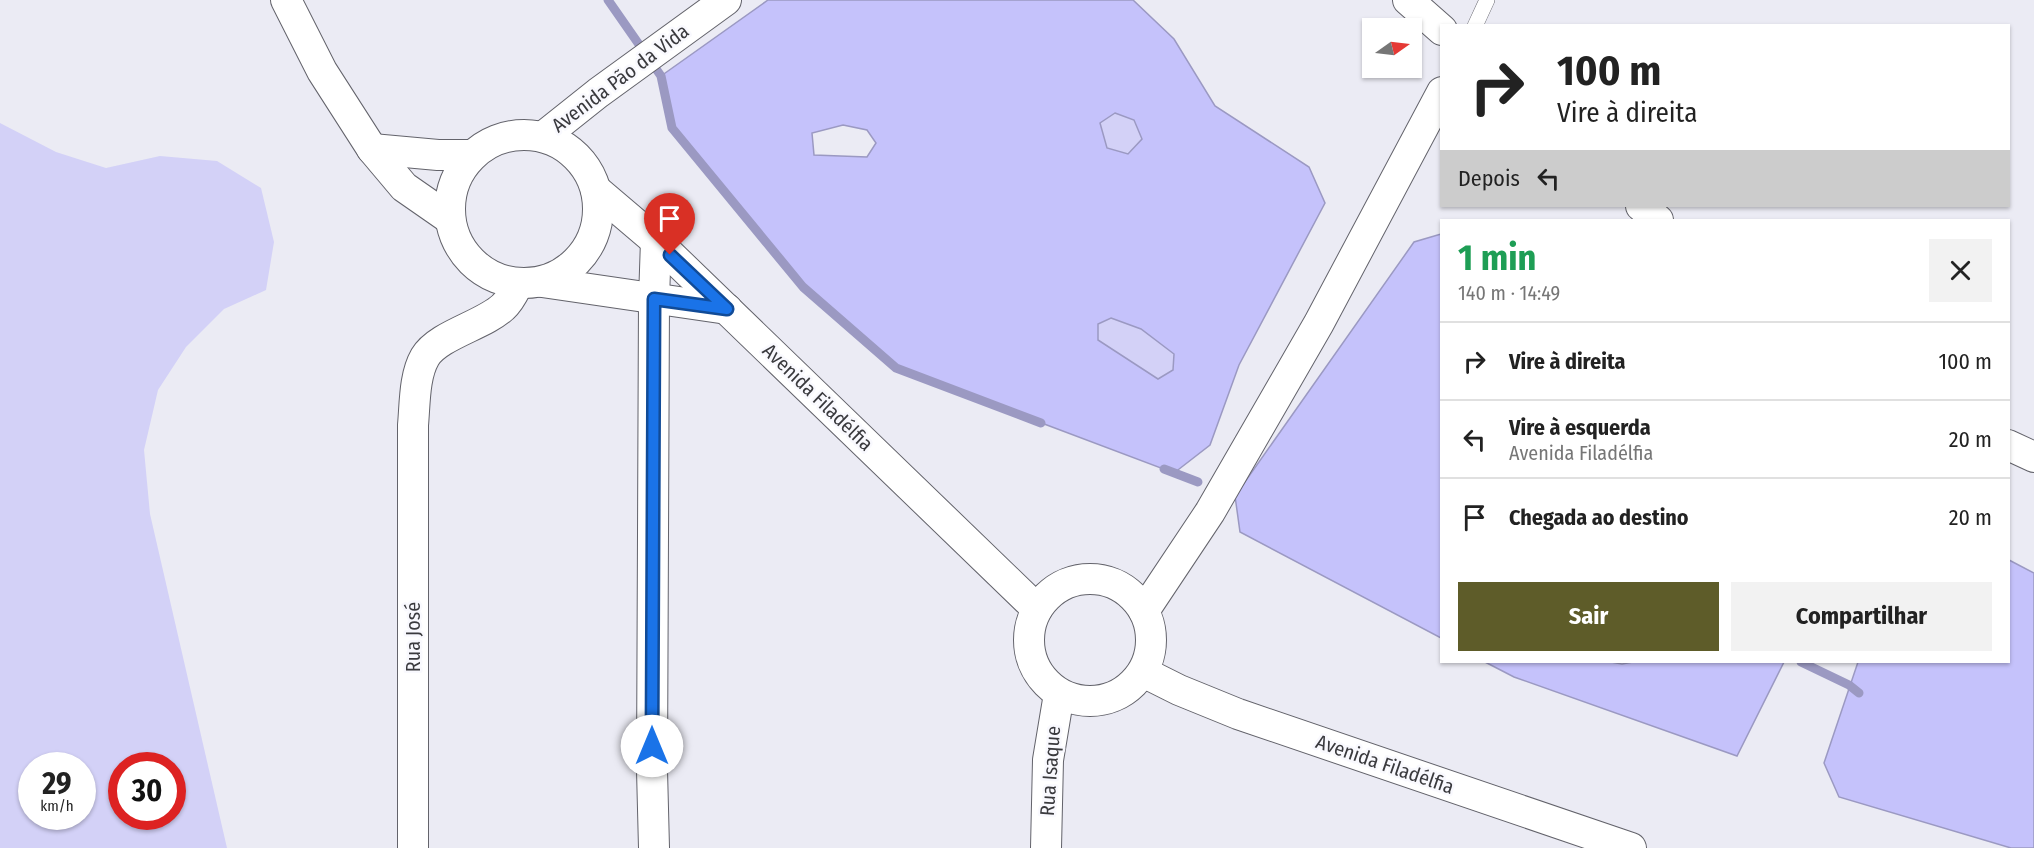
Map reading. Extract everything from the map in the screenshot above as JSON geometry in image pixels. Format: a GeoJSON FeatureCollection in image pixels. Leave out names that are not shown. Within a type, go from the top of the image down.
{"type":"FeatureCollection","features":[{"type":"Feature","properties":{"kind":"street"},"geometry":{"type":"LineString","coordinates":[[286,0],[322,70],[372,149],[404,187],[450,219]]}},
{"type":"Feature","properties":{"kind":"street","name":"Avenida Pão da Vida"},"geometry":{"type":"LineString","coordinates":[[544,136],[726,0]]}},
{"type":"Feature","properties":{"kind":"street"},"geometry":{"type":"LineString","coordinates":[[1408,0],[1440,28]]}},
{"type":"Feature","properties":{"kind":"street"},"geometry":{"type":"LineString","coordinates":[[1144,611],[1210,512],[1319,323],[1440,96]]}},
{"type":"Feature","properties":{"kind":"street"},"geometry":{"type":"LineString","coordinates":[[530,283],[564,272],[582,257],[593,236],[599,213],[596,190],[585,166],[567,147],[544,136],[518,134],[493,140],[472,155],[457,174],[450,196],[450,219],[457,243],[473,264],[494,278],[530,283],[654,299],[727,309]]}},
{"type":"Feature","properties":{"kind":"street"},"geometry":{"type":"LineString","coordinates":[[372,149],[438,155],[472,155]]}},
{"type":"Feature","properties":{"kind":"street","name":"Avenida Filadélfia"},"geometry":{"type":"LineString","coordinates":[[596,190],[656,241],[1037,609]]}},
{"type":"Feature","properties":{"kind":"street"},"geometry":{"type":"LineString","coordinates":[[1642,207],[1657,219]]}},
{"type":"Feature","properties":{"kind":"street"},"geometry":{"type":"LineString","coordinates":[[654,848],[652,770],[656,241]]}},
{"type":"Feature","properties":{"kind":"street","name":"Rua José"},"geometry":{"type":"LineString","coordinates":[[413,848],[413,425],[419,373],[426,356],[445,340],[502,308],[530,283]]}},
{"type":"Feature","properties":{"kind":"street"},"geometry":{"type":"LineString","coordinates":[[2010,446],[2034,457]]}},
{"type":"Feature","properties":{"kind":"street"},"geometry":{"type":"LineString","coordinates":[[1091,579],[1112,583],[1131,594],[1144,611],[1151,631],[1151,652],[1143,672],[1127,690],[1105,701],[1082,702],[1059,694],[1041,677],[1030,656],[1029,632],[1037,609],[1052,592],[1071,582],[1091,579]]}},
{"type":"Feature","properties":{"kind":"street","name":"Avenida Filadélfia"},"geometry":{"type":"LineString","coordinates":[[1143,672],[1238,714],[1631,848]]}},
{"type":"Feature","properties":{"kind":"street","name":"Rua Isaque"},"geometry":{"type":"LineString","coordinates":[[1046,848],[1047,759],[1059,694]]}},
{"type":"Feature","properties":{"kind":"lane"},"geometry":{"type":"LineString","coordinates":[[1476,24],[1487,0]]}},
{"type":"Feature","properties":{"kind":"shaded area"},"geometry":{"type":"Polygon","coordinates":[[[768,0],[1133,0],[1174,39],[1215,106],[1309,167],[1325,203],[1239,365],[1210,445],[1174,473],[896,368],[803,287],[672,128],[661,76],[768,0]],[[1115,113],[1100,123],[1107,148],[1128,154],[1142,139],[1134,120],[1115,113]],[[843,125],[812,133],[814,155],[867,157],[876,143],[867,130],[843,125]],[[1111,318],[1098,324],[1098,340],[1158,379],[1173,370],[1174,354],[1141,329],[1111,318]]]}},
{"type":"Feature","properties":{"kind":"shaded area"},"geometry":{"type":"Polygon","coordinates":[[[1115,113],[1134,119],[1142,139],[1128,154],[1107,148],[1100,123],[1115,113]]]}},
{"type":"Feature","properties":{"kind":"shaded area"},"geometry":{"type":"Polygon","coordinates":[[[0,123],[56,152],[106,168],[160,156],[217,161],[261,188],[274,242],[266,290],[224,309],[186,347],[158,390],[144,450],[150,514],[227,848],[0,848],[0,123]]]}},
{"type":"Feature","properties":{"kind":"shaded area"},"geometry":{"type":"Polygon","coordinates":[[[1440,234],[1440,637],[1240,532],[1235,496],[1414,242],[1440,234]]]}},
{"type":"Feature","properties":{"kind":"shaded area"},"geometry":{"type":"Polygon","coordinates":[[[1111,318],[1141,328],[1174,354],[1173,370],[1158,379],[1098,340],[1098,324],[1111,318]]]}},
{"type":"Feature","properties":{"kind":"shaded area"},"geometry":{"type":"Polygon","coordinates":[[[2010,561],[2034,573],[2034,848],[2011,848],[1839,797],[1824,763],[1858,663],[2010,663],[2010,561]]]}},
{"type":"Feature","properties":{"kind":"shaded area"},"geometry":{"type":"Polygon","coordinates":[[[1487,663],[1784,663],[1737,756],[1514,677],[1487,663]]]}},
{"type":"Feature","properties":{"kind":"waterway"},"geometry":{"type":"LineString","coordinates":[[608,0],[661,76],[672,128],[803,287],[896,368],[1041,423]]}},
{"type":"Feature","properties":{"kind":"waterway"},"geometry":{"type":"LineString","coordinates":[[1164,469],[1198,482]]}},
{"type":"Feature","properties":{"kind":"waterway"},"geometry":{"type":"LineString","coordinates":[[1803,663],[1849,685],[1859,693]]}},
{"type":"Feature","properties":{"kind":"route"},"geometry":{"type":"LineString","coordinates":[[652,746],[654,299],[727,309],[670,255]]}}]}
